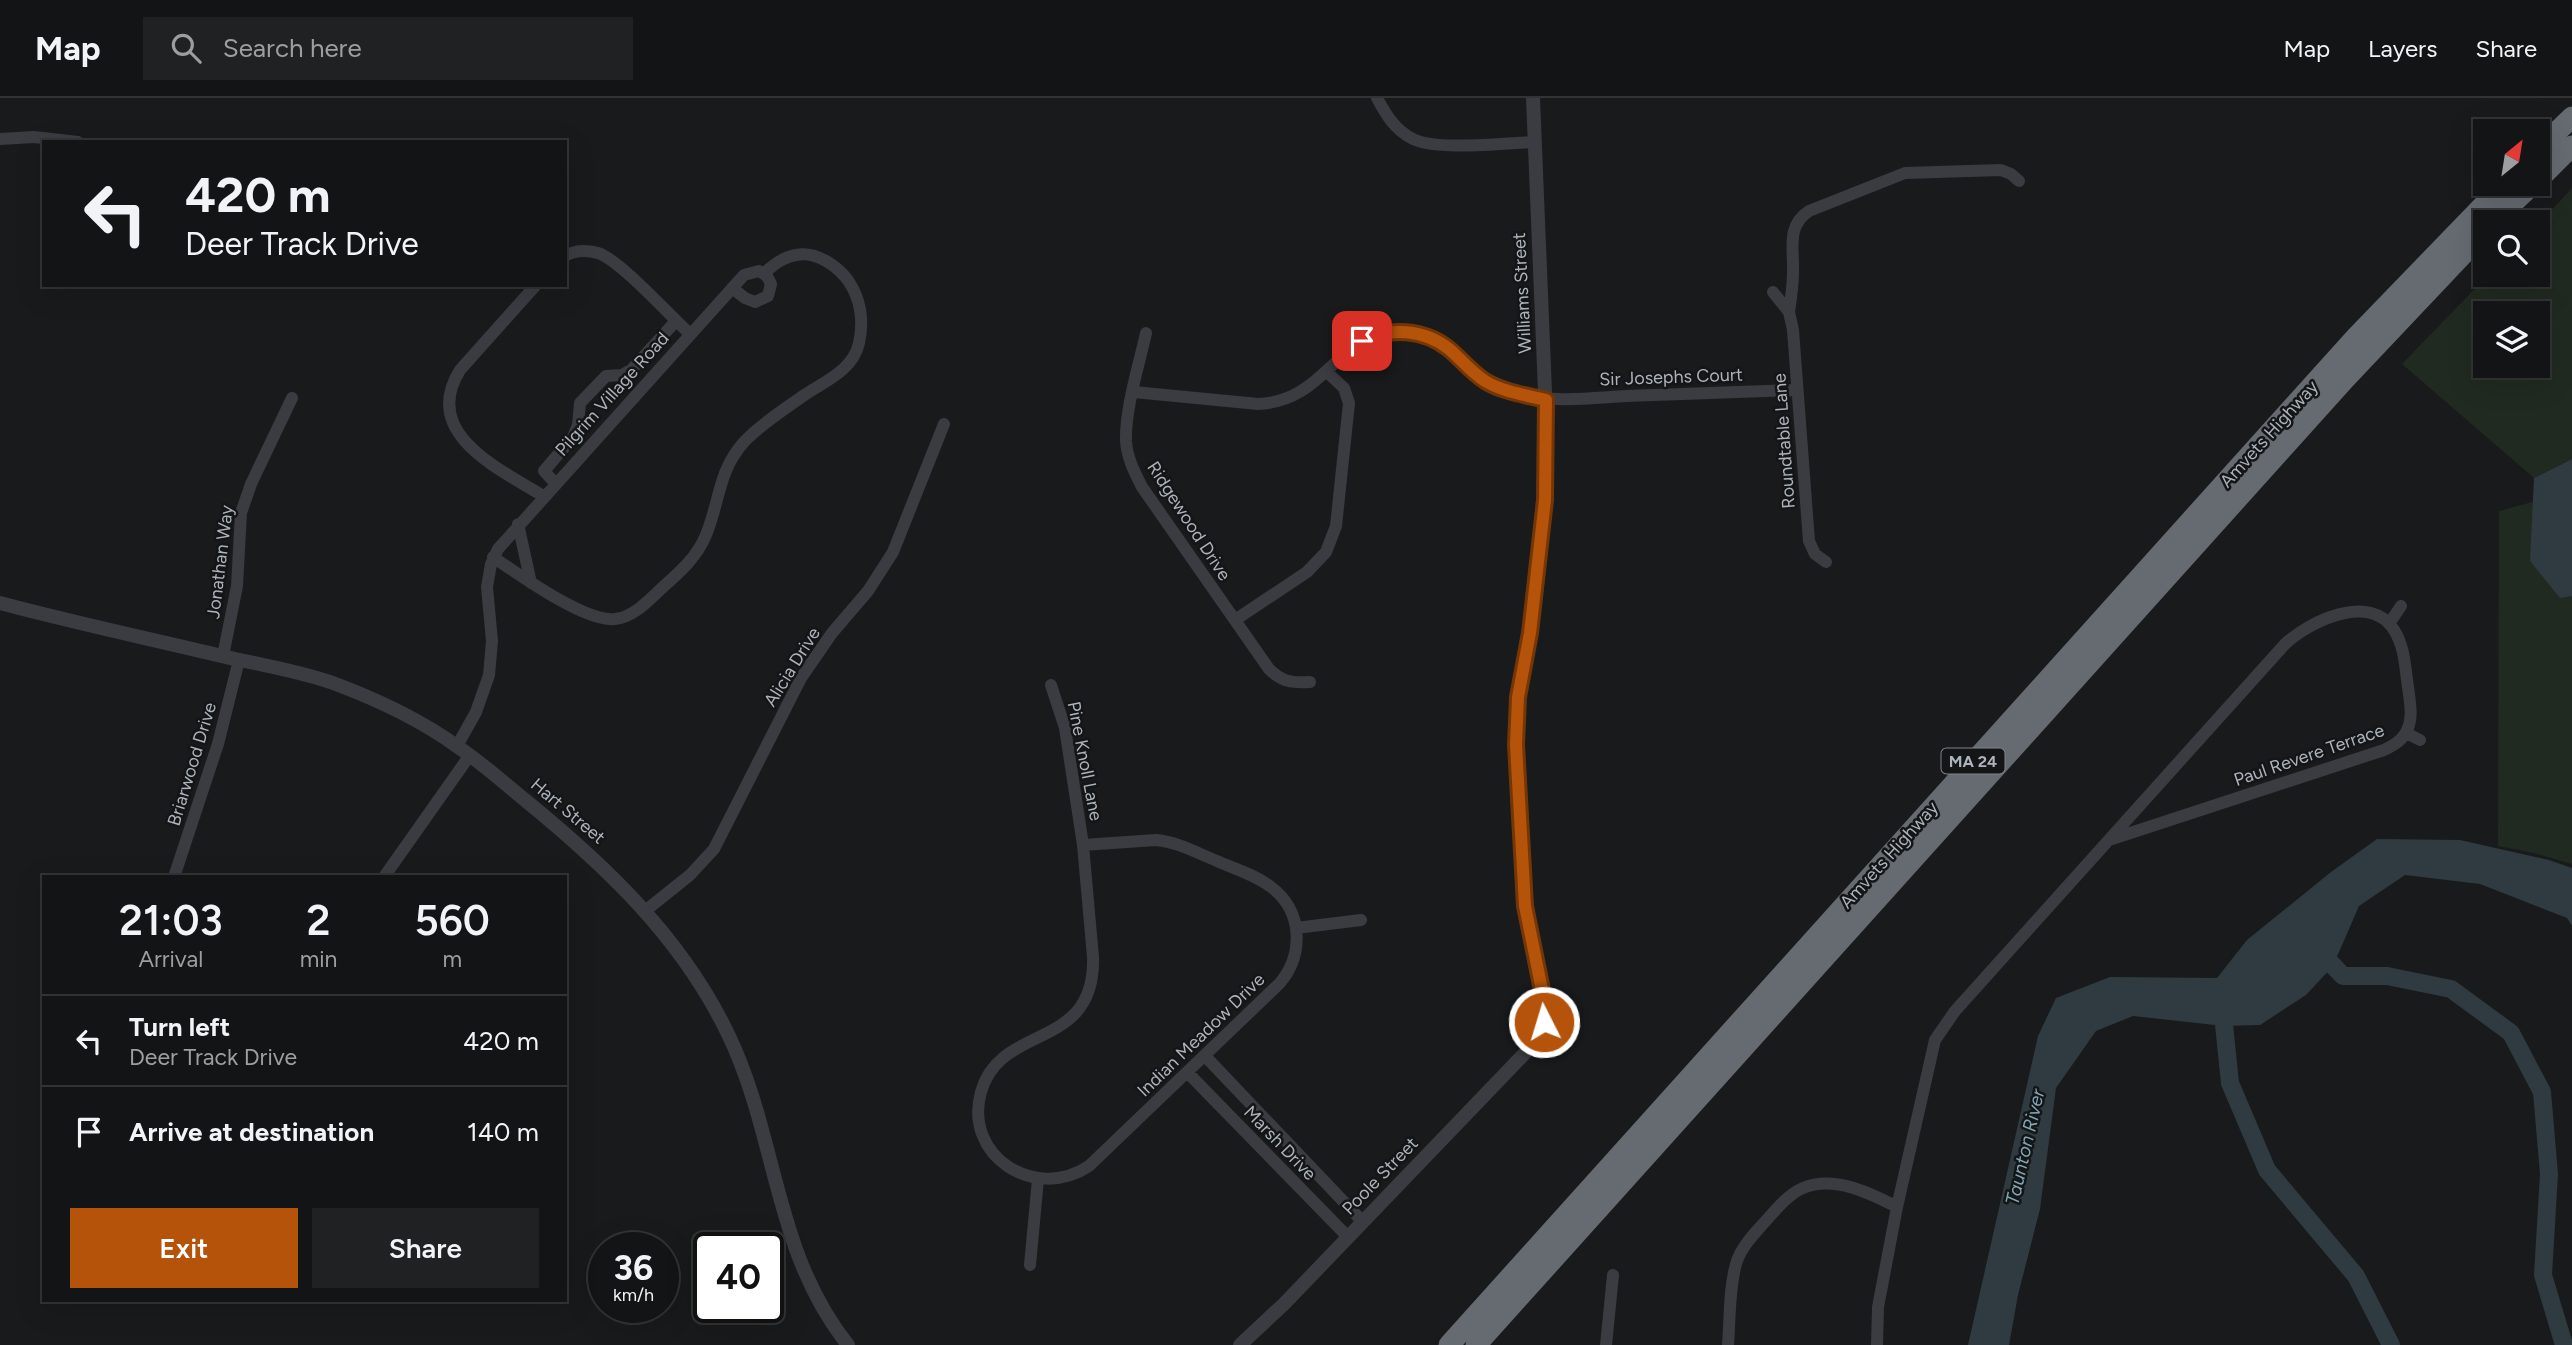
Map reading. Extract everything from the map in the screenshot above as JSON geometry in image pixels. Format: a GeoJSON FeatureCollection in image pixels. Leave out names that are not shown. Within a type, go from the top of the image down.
{"type":"FeatureCollection","features":[{"type":"Feature","properties":{"kind":"highway"},"geometry":{"type":"LineString","coordinates":[[2550,138],[2572,117]]}},
{"type":"Feature","properties":{"kind":"highway"},"geometry":{"type":"LineString","coordinates":[[2550,168],[2572,146]]}},
{"type":"Feature","properties":{"kind":"highway","name":"Amvets Highway"},"geometry":{"type":"LineString","coordinates":[[1449,1345],[2356,337],[2492,196]]}},
{"type":"Feature","properties":{"kind":"highway"},"geometry":{"type":"LineString","coordinates":[[2506,210],[2520,196]]}},
{"type":"Feature","properties":{"kind":"highway","name":"Amvets Highway"},"geometry":{"type":"LineString","coordinates":[[1476,1345],[2345,379],[2473,243]]}},
{"type":"Feature","properties":{"kind":"street"},"geometry":{"type":"LineString","coordinates":[[1377,98],[1399,130],[1416,141],[1427,144],[1535,142]]}},
{"type":"Feature","properties":{"kind":"street","name":"Williams Street"},"geometry":{"type":"LineString","coordinates":[[1533,98],[1546,400],[1545,500],[1530,633],[1518,697],[1516,745],[1525,906],[1544,1000],[1542,1028]]}},
{"type":"Feature","properties":{"kind":"street"},"geometry":{"type":"LineString","coordinates":[[0,139],[34,137],[60,140]]}},
{"type":"Feature","properties":{"kind":"street","name":"Roundtable Lane"},"geometry":{"type":"LineString","coordinates":[[1826,562],[1815,554],[1809,541],[1789,312],[1793,231],[1802,215],[1809,211],[1905,173],[2001,170],[2019,181]]}},
{"type":"Feature","properties":{"kind":"street"},"geometry":{"type":"LineString","coordinates":[[567,255],[590,251],[608,258],[690,334]]}},
{"type":"Feature","properties":{"kind":"street","name":"Pilgrim Village Road"},"geometry":{"type":"LineString","coordinates":[[457,746],[476,712],[489,675],[492,641],[487,587],[493,557],[518,524],[749,272],[764,273],[782,259],[800,254],[821,259],[840,271],[855,288],[860,309],[860,341],[852,360],[836,375],[793,403],[744,443],[722,479],[709,526],[699,549],[684,568],[638,608],[621,618],[603,619],[568,604],[493,557]]}},
{"type":"Feature","properties":{"kind":"street"},"geometry":{"type":"LineString","coordinates":[[732,288],[750,301],[764,299],[770,293],[771,284],[764,273]]}},
{"type":"Feature","properties":{"kind":"street"},"geometry":{"type":"LineString","coordinates":[[534,287],[460,370],[452,386],[449,401],[459,433],[469,448],[543,496]]}},
{"type":"Feature","properties":{"kind":"street"},"geometry":{"type":"LineString","coordinates":[[1773,292],[1789,312]]}},
{"type":"Feature","properties":{"kind":"street"},"geometry":{"type":"LineString","coordinates":[[555,483],[544,471],[573,436],[578,425],[580,403],[606,376],[622,375],[631,370],[677,321]]}},
{"type":"Feature","properties":{"kind":"street","name":"Sir Josephs Court"},"geometry":{"type":"LineString","coordinates":[[1134,391],[1258,404],[1276,403],[1308,388],[1349,349],[1369,337],[1390,332],[1411,332],[1440,343],[1475,374],[1494,386],[1546,400],[1797,390]]}},
{"type":"Feature","properties":{"kind":"street","name":"Ridgewood Drive"},"geometry":{"type":"LineString","coordinates":[[1146,333],[1126,441],[1134,472],[1274,674],[1291,683],[1310,682]]}},
{"type":"Feature","properties":{"kind":"street"},"geometry":{"type":"LineString","coordinates":[[1235,620],[1307,572],[1333,539],[1339,515],[1349,403],[1344,388],[1327,372]]}},
{"type":"Feature","properties":{"kind":"street","name":"Jonathan Way"},"geometry":{"type":"LineString","coordinates":[[223,656],[235,601],[241,513],[251,484],[292,398]]}},
{"type":"Feature","properties":{"kind":"street","name":"Alicia Drive"},"geometry":{"type":"LineString","coordinates":[[645,911],[690,874],[715,849],[801,678],[832,633],[868,591],[893,552],[944,424]]}},
{"type":"Feature","properties":{"kind":"street"},"geometry":{"type":"LineString","coordinates":[[518,524],[531,583]]}},
{"type":"Feature","properties":{"kind":"street","name":"Hart Street"},"geometry":{"type":"LineString","coordinates":[[0,603],[304,675],[353,691],[415,721],[457,746],[579,845],[645,911],[693,972],[732,1042],[752,1093],[775,1186],[802,1267],[825,1313],[848,1345]]}},
{"type":"Feature","properties":{"kind":"street"},"geometry":{"type":"LineString","coordinates":[[2389,624],[2401,606]]}},
{"type":"Feature","properties":{"kind":"street","name":"Paul Revere Terrace"},"geometry":{"type":"LineString","coordinates":[[1877,1345],[1878,1307],[1896,1207],[1932,1052],[1938,1035],[1955,1011],[2109,840],[2294,636],[2317,621],[2342,614],[2372,614],[2389,624],[2403,652],[2411,716],[2406,733],[2397,743],[2384,750],[2109,840]]}},
{"type":"Feature","properties":{"kind":"street","name":"Briarwood Drive"},"geometry":{"type":"LineString","coordinates":[[175,875],[218,744],[239,660]]}},
{"type":"Feature","properties":{"kind":"street","name":"Pine Knoll Lane"},"geometry":{"type":"LineString","coordinates":[[1051,685],[1065,728],[1083,845]]}},
{"type":"Feature","properties":{"kind":"street"},"geometry":{"type":"LineString","coordinates":[[2406,733],[2420,740]]}},
{"type":"Feature","properties":{"kind":"street"},"geometry":{"type":"LineString","coordinates":[[385,875],[470,755]]}},
{"type":"Feature","properties":{"kind":"street"},"geometry":{"type":"LineString","coordinates":[[1030,1265],[1038,1179],[1012,1170],[992,1152],[980,1127],[979,1099],[985,1080],[997,1063],[1013,1050],[1066,1023],[1090,992],[1094,976],[1083,845],[1156,841],[1180,845],[1271,887],[1286,902],[1296,928],[1361,920]]}},
{"type":"Feature","properties":{"kind":"street","name":"Indian Meadow Drive"},"geometry":{"type":"LineString","coordinates":[[1038,1179],[1065,1177],[1089,1166],[1188,1073],[1284,978],[1296,950],[1296,928]]}},
{"type":"Feature","properties":{"kind":"street","name":"Poole Street"},"geometry":{"type":"LineString","coordinates":[[1240,1345],[1284,1304],[1525,1053],[1542,1028]]}},
{"type":"Feature","properties":{"kind":"street","name":"Marsh Drive"},"geometry":{"type":"LineString","coordinates":[[1205,1056],[1363,1222]]}},
{"type":"Feature","properties":{"kind":"street","name":"Marsh Drive"},"geometry":{"type":"LineString","coordinates":[[1188,1073],[1348,1237]]}},
{"type":"Feature","properties":{"kind":"street"},"geometry":{"type":"LineString","coordinates":[[1728,1345],[1734,1272],[1739,1255],[1759,1229],[1795,1193],[1811,1185],[1842,1186],[1867,1193],[1896,1207]]}},
{"type":"Feature","properties":{"kind":"street"},"geometry":{"type":"LineString","coordinates":[[1606,1345],[1613,1275]]}},
{"type":"Feature","properties":{"kind":"shaded area"},"geometry":{"type":"Polygon","coordinates":[[[2572,188],[2572,459],[2534,478],[2402,364],[2476,287],[2550,287],[2550,211],[2572,188]]]}},
{"type":"Feature","properties":{"kind":"shaded area"},"geometry":{"type":"Polygon","coordinates":[[[2558,495],[2572,558],[2572,864],[2498,846],[2499,511],[2558,495]]]}},
{"type":"Feature","properties":{"kind":"water"},"geometry":{"type":"Polygon","coordinates":[[[2572,459],[2572,596],[2560,598],[2530,561],[2534,478],[2572,459]]]}},
{"type":"Feature","properties":{"kind":"water","name":"Taunton River"},"geometry":{"type":"Polygon","coordinates":[[[2377,839],[2460,840],[2549,860],[2572,868],[2572,926],[2567,918],[2480,884],[2405,875],[2359,906],[2333,966],[2306,995],[2260,1025],[2224,1026],[2133,1016],[2096,1031],[2056,1088],[2040,1209],[2018,1295],[2009,1345],[1968,1345],[2038,1036],[2056,998],[2110,977],[2217,978],[2247,940],[2331,872],[2377,839]]]}},
{"type":"Feature","properties":{"kind":"waterway"},"geometry":{"type":"LineString","coordinates":[[2327,947],[2327,959],[2343,976],[2387,976],[2451,989],[2511,1033],[2542,1092],[2549,1174],[2543,1275],[2564,1345]]}},
{"type":"Feature","properties":{"kind":"waterway"},"geometry":{"type":"LineString","coordinates":[[2222,1005],[2230,1083],[2267,1170],[2356,1276],[2391,1345]]}},
{"type":"Feature","properties":{"kind":"route"},"geometry":{"type":"LineString","coordinates":[[1362,341],[1390,332],[1411,332],[1431,338],[1449,349],[1484,381],[1546,400],[1545,500],[1530,633],[1518,697],[1516,724],[1525,906],[1544,1000],[1544,1022]]}}]}
